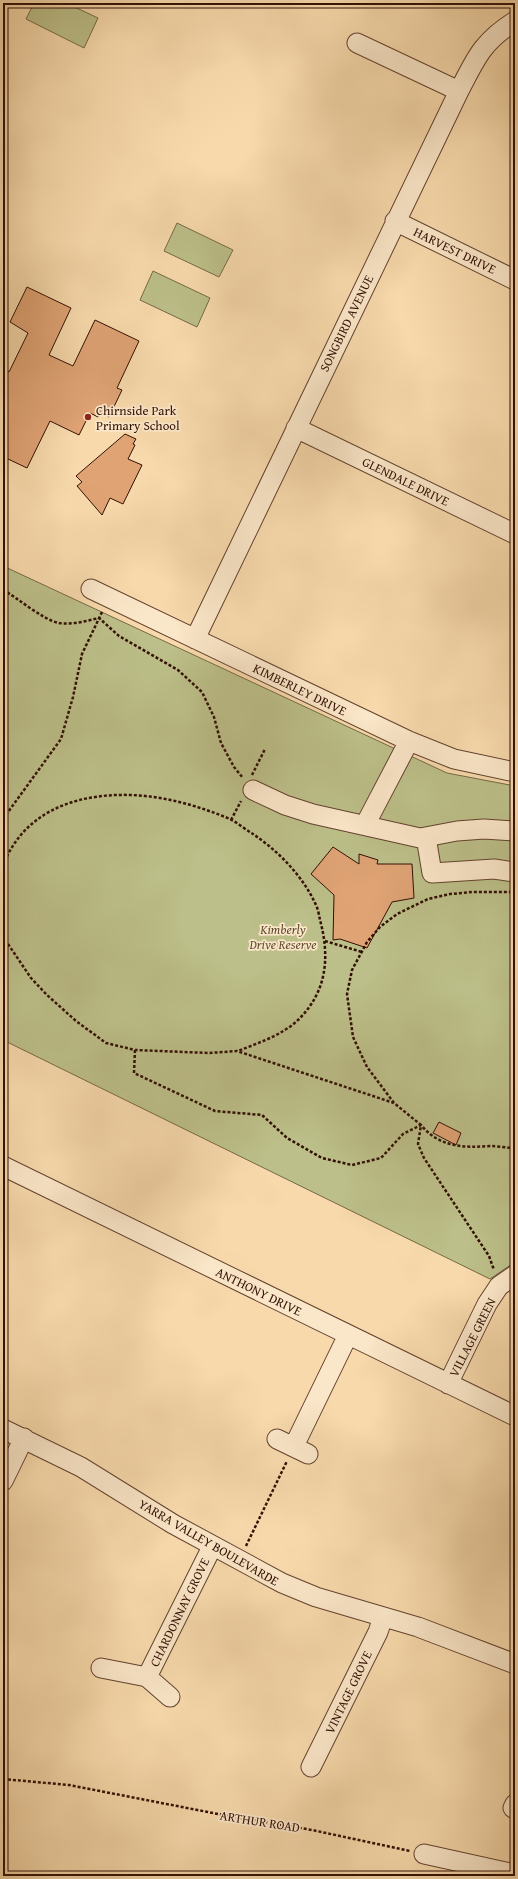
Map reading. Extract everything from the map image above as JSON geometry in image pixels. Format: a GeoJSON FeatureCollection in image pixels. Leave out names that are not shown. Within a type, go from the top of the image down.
{"type":"FeatureCollection","features":[{"type":"Feature","properties":{"kind":"street","name":"SONGBIRD AVENUE"},"geometry":{"type":"LineString","coordinates":[[195,639],[395,221],[478,54],[490,40],[515,21]]}},
{"type":"Feature","properties":{"kind":"street"},"geometry":{"type":"LineString","coordinates":[[357,43],[459,91]]}},
{"type":"Feature","properties":{"kind":"street","name":"HARVEST DRIVE"},"geometry":{"type":"LineString","coordinates":[[395,221],[515,280]]}},
{"type":"Feature","properties":{"kind":"street","name":"GLENDALE DRIVE"},"geometry":{"type":"LineString","coordinates":[[296,428],[515,534]]}},
{"type":"Feature","properties":{"kind":"street","name":"KIMBERLEY DRIVE"},"geometry":{"type":"LineString","coordinates":[[91,589],[410,741],[454,759],[515,772]]}},
{"type":"Feature","properties":{"kind":"street"},"geometry":{"type":"LineString","coordinates":[[365,825],[410,741]]}},
{"type":"Feature","properties":{"kind":"street"},"geometry":{"type":"LineString","coordinates":[[251,782],[285,805],[313,814],[420,838],[457,832],[484,830],[515,831]]}},
{"type":"Feature","properties":{"kind":"street"},"geometry":{"type":"LineString","coordinates":[[426,837],[432,873],[494,869],[515,872]]}},
{"type":"Feature","properties":{"kind":"street","name":"ANTHONY DRIVE"},"geometry":{"type":"LineString","coordinates":[[3,1166],[515,1416]]}},
{"type":"Feature","properties":{"kind":"street","name":"VILLAGE GREEN"},"geometry":{"type":"LineString","coordinates":[[448,1384],[487,1304],[499,1286],[515,1275]]}},
{"type":"Feature","properties":{"kind":"street"},"geometry":{"type":"LineString","coordinates":[[293,1446],[348,1335]]}},
{"type":"Feature","properties":{"kind":"street","name":"YARRA VALLEY BOULEVARDE"},"geometry":{"type":"LineString","coordinates":[[3,1429],[24,1438],[80,1467],[212,1546],[282,1583],[316,1597],[457,1641],[515,1664]]}},
{"type":"Feature","properties":{"kind":"street"},"geometry":{"type":"LineString","coordinates":[[3,1481],[24,1438]]}},
{"type":"Feature","properties":{"kind":"street","name":"CHARDONNAY GROVE"},"geometry":{"type":"LineString","coordinates":[[147,1677],[212,1546]]}},
{"type":"Feature","properties":{"kind":"street","name":"VINTAGE GROVE"},"geometry":{"type":"LineString","coordinates":[[311,1767],[378,1632],[383,1617]]}},
{"type":"Feature","properties":{"kind":"street","name":"CHARDONNAY GROVE"},"geometry":{"type":"LineString","coordinates":[[101,1668],[147,1677],[170,1697]]}},
{"type":"Feature","properties":{"kind":"street"},"geometry":{"type":"LineString","coordinates":[[424,1854],[515,1874]]}},
{"type":"Feature","properties":{"kind":"path"},"geometry":{"type":"LineString","coordinates":[[3,590],[38,613],[58,623],[79,622],[99,618]]}},
{"type":"Feature","properties":{"kind":"path"},"geometry":{"type":"LineString","coordinates":[[3,819],[61,739],[73,697],[82,654],[110,598]]}},
{"type":"Feature","properties":{"kind":"path"},"geometry":{"type":"LineString","coordinates":[[99,618],[119,636],[178,670],[202,692],[209,704],[221,743],[234,767],[251,782],[265,749]]}},
{"type":"Feature","properties":{"kind":"path"},"geometry":{"type":"LineString","coordinates":[[3,866],[15,840],[31,824],[66,804],[76,800],[112,795],[135,794],[168,799],[231,820],[270,846],[298,875],[316,904],[325,941],[325,966],[321,981],[312,1001],[299,1019],[271,1038],[237,1051],[210,1054],[135,1050],[106,1043],[76,1021],[31,978],[8,944]]}},
{"type":"Feature","properties":{"kind":"path"},"geometry":{"type":"LineString","coordinates":[[515,892],[473,892],[450,894],[428,899],[397,914],[380,927],[367,942],[352,970],[347,994],[353,1037],[367,1067],[394,1103],[421,1124],[428,1134],[453,1146],[515,1148]]}},
{"type":"Feature","properties":{"kind":"path"},"geometry":{"type":"LineString","coordinates":[[325,941],[362,952]]}},
{"type":"Feature","properties":{"kind":"path"},"geometry":{"type":"LineString","coordinates":[[135,1050],[134,1073],[215,1111],[262,1115],[287,1138],[322,1158],[352,1165],[381,1158],[403,1134],[421,1124]]}},
{"type":"Feature","properties":{"kind":"path"},"geometry":{"type":"LineString","coordinates":[[237,1051],[394,1103]]}},
{"type":"Feature","properties":{"kind":"path"},"geometry":{"type":"LineString","coordinates":[[421,1124],[418,1144],[424,1158],[489,1256],[499,1286]]}},
{"type":"Feature","properties":{"kind":"path"},"geometry":{"type":"LineString","coordinates":[[239,1561],[293,1446]]}},
{"type":"Feature","properties":{"kind":"path","name":"ARTHUR ROAD"},"geometry":{"type":"LineString","coordinates":[[3,1780],[70,1785],[218,1814],[312,1830],[424,1854]]}},
{"type":"Feature","properties":{"kind":"green space"},"geometry":{"type":"Polygon","coordinates":[[[34,3],[66,3],[98,18],[84,48],[26,19],[34,3]]]}},
{"type":"Feature","properties":{"kind":"green space"},"geometry":{"type":"Polygon","coordinates":[[[177,223],[233,250],[219,277],[164,251],[177,223]]]}},
{"type":"Feature","properties":{"kind":"green space"},"geometry":{"type":"Polygon","coordinates":[[[153,271],[210,298],[197,327],[140,300],[153,271]]]}},
{"type":"Feature","properties":{"kind":"green space","name":"Kimberly Drive Reserve"},"geometry":{"type":"Polygon","coordinates":[[[3,566],[447,773],[515,786],[515,1262],[490,1279],[3,1040],[3,566]]]}},
{"type":"Feature","properties":{"kind":"building"},"geometry":{"type":"Polygon","coordinates":[[[27,287],[71,308],[49,355],[73,366],[95,320],[139,341],[117,388],[122,390],[109,417],[100,412],[98,417],[90,413],[79,435],[50,421],[27,468],[6,458],[7,456],[3,454],[3,377],[6,370],[9,372],[28,333],[10,322],[27,287]]]}},
{"type":"Feature","properties":{"kind":"building"},"geometry":{"type":"Polygon","coordinates":[[[125,434],[136,439],[133,444],[135,445],[128,459],[142,465],[123,504],[110,498],[102,515],[77,486],[82,482],[76,476],[125,434]]]}},
{"type":"Feature","properties":{"kind":"building"},"geometry":{"type":"Polygon","coordinates":[[[333,847],[359,864],[359,854],[378,860],[377,864],[412,864],[414,898],[392,902],[367,948],[340,939],[333,940],[334,895],[311,874],[333,847]]]}},
{"type":"Feature","properties":{"kind":"building"},"geometry":{"type":"Polygon","coordinates":[[[439,1122],[461,1133],[456,1145],[433,1133],[439,1122]]]}},
{"type":"Feature","properties":{"kind":"place","name":"Chirnside Park Primary School"},"geometry":{"type":"Point","coordinates":[88,417]}}]}
